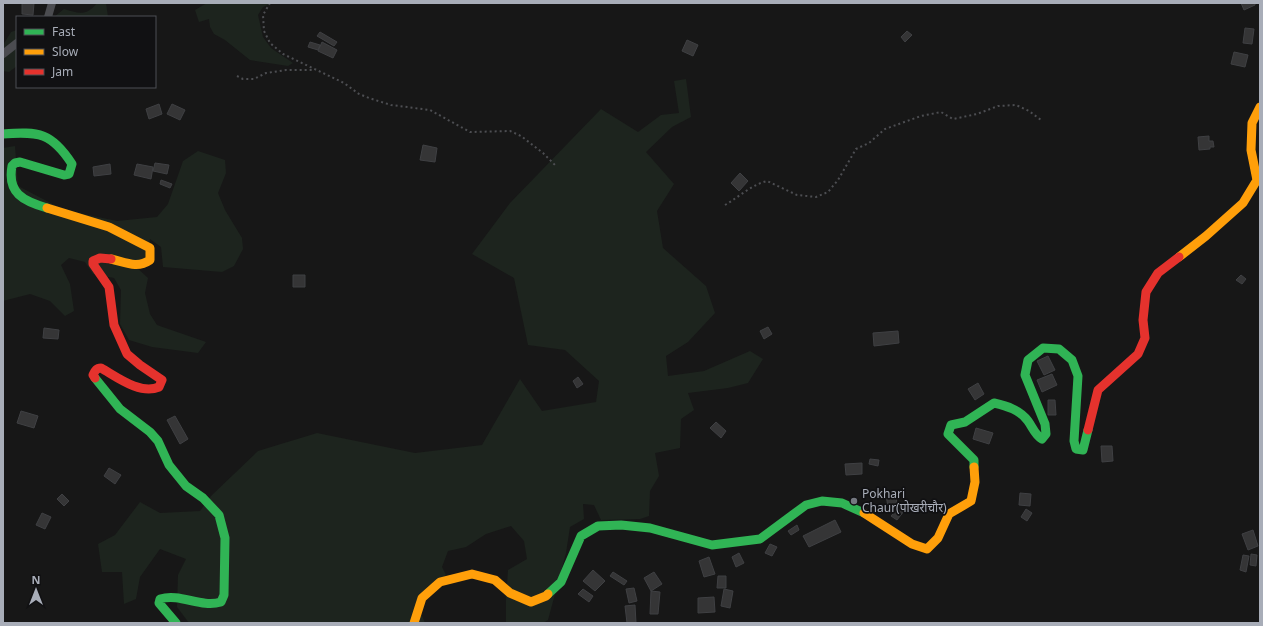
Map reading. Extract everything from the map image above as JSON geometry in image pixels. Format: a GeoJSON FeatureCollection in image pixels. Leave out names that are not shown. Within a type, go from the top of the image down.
{"type":"FeatureCollection","features":[{"type":"Feature","properties":{"kind":"street"},"geometry":{"type":"LineString","coordinates":[[48,16],[52,3]]}},
{"type":"Feature","properties":{"kind":"street"},"geometry":{"type":"LineString","coordinates":[[3,54],[16,44]]}},
{"type":"Feature","properties":{"kind":"street"},"geometry":{"type":"LineString","coordinates":[[414,623],[422,598],[440,582],[472,574],[495,580],[510,593],[531,602],[546,596],[561,582],[581,536],[598,526],[621,525],[650,528],[712,545],[760,539],[806,505],[822,501],[842,503],[863,512],[912,544],[927,549],[938,538],[949,514],[971,500],[975,482],[974,460],[948,434],[951,425],[965,422],[994,403],[1011,406],[1027,420],[1037,437],[1042,439],[1046,434],[1045,424],[1025,375],[1028,360],[1043,348],[1059,348],[1072,360],[1078,376],[1074,441],[1076,449],[1083,450],[1098,390],[1138,354],[1141,349],[1145,338],[1143,320],[1146,292],[1158,273],[1206,236],[1244,203],[1257,180],[1251,150],[1252,123],[1260,107]]}},
{"type":"Feature","properties":{"kind":"street"},"geometry":{"type":"LineString","coordinates":[[3,134],[27,132],[49,137],[59,145],[72,164],[69,174],[64,175],[20,162],[15,163],[12,166],[11,180],[13,188],[18,195],[40,206],[109,227],[150,248],[150,260],[146,264],[139,266],[107,258],[96,259],[93,261],[93,264],[109,287],[110,307],[114,325],[127,354],[140,365],[160,378],[162,380],[161,384],[157,388],[148,390],[101,368],[97,368],[93,375],[120,409],[150,432],[158,441],[169,465],[186,486],[203,498],[219,515],[225,538],[223,599],[221,602],[213,605],[173,597],[160,599],[159,602],[176,623]]}},
{"type":"Feature","properties":{"kind":"path"},"geometry":{"type":"LineString","coordinates":[[270,3],[263,15],[264,31],[270,44],[283,54],[314,70],[344,82],[359,94],[369,98],[391,105],[430,110],[470,132],[510,131],[520,136],[538,149],[555,165]]}},
{"type":"Feature","properties":{"kind":"path"},"geometry":{"type":"LineString","coordinates":[[236,76],[243,79],[254,78],[266,73],[286,70],[314,70]]}},
{"type":"Feature","properties":{"kind":"path"},"geometry":{"type":"LineString","coordinates":[[725,205],[756,184],[767,181],[797,195],[816,197],[828,192],[838,180],[856,148],[869,143],[885,129],[921,116],[941,112],[953,119],[977,114],[998,106],[1016,105],[1029,111],[1041,120]]}},
{"type":"Feature","properties":{"kind":"shaded area"},"geometry":{"type":"Polygon","coordinates":[[[97,3],[106,3],[108,16],[55,16],[64,9],[82,13],[97,3]]]}},
{"type":"Feature","properties":{"kind":"shaded area"},"geometry":{"type":"Polygon","coordinates":[[[207,3],[272,3],[263,7],[258,15],[263,37],[271,48],[293,63],[288,66],[250,60],[225,40],[214,34],[210,27],[209,19],[199,22],[195,10],[207,3]]]}},
{"type":"Feature","properties":{"kind":"shaded area"},"geometry":{"type":"Polygon","coordinates":[[[16,30],[16,67],[9,72],[3,71],[3,45],[11,32],[16,30]]]}},
{"type":"Feature","properties":{"kind":"shaded area"},"geometry":{"type":"Polygon","coordinates":[[[686,79],[691,117],[672,127],[646,152],[674,184],[657,211],[663,248],[706,286],[715,313],[688,342],[666,356],[668,376],[704,371],[750,351],[763,359],[748,383],[728,388],[688,393],[694,410],[681,419],[680,448],[655,453],[659,476],[650,491],[649,516],[640,519],[601,520],[594,505],[583,504],[584,519],[570,527],[566,553],[548,620],[543,623],[506,623],[508,570],[527,559],[524,541],[511,526],[486,534],[466,547],[448,551],[442,567],[446,575],[416,601],[425,623],[189,623],[177,607],[178,575],[186,559],[160,549],[140,577],[136,599],[124,604],[122,572],[102,572],[98,544],[115,535],[140,502],[160,513],[200,511],[211,496],[258,451],[317,433],[415,453],[482,445],[520,379],[542,411],[596,402],[599,381],[565,350],[528,345],[514,278],[472,254],[510,203],[601,109],[638,132],[661,115],[679,113],[674,81],[686,79]]]}},
{"type":"Feature","properties":{"kind":"shaded area"},"geometry":{"type":"Polygon","coordinates":[[[15,146],[18,186],[64,210],[117,221],[157,217],[168,204],[183,161],[198,151],[225,160],[226,173],[218,193],[225,210],[242,238],[243,249],[234,266],[222,272],[163,267],[161,247],[150,239],[147,257],[134,265],[148,278],[145,293],[150,314],[157,325],[206,342],[198,353],[152,347],[129,340],[120,324],[121,290],[114,278],[93,274],[85,262],[69,258],[61,265],[70,284],[74,311],[65,316],[50,301],[30,294],[3,301],[3,148],[15,146]]]}},
{"type":"Feature","properties":{"kind":"building"},"geometry":{"type":"Polygon","coordinates":[[[22,3],[34,3],[33,15],[22,14],[22,3]]]}},
{"type":"Feature","properties":{"kind":"building"},"geometry":{"type":"Polygon","coordinates":[[[1241,3],[1255,3],[1255,5],[1244,10],[1241,3]]]}},
{"type":"Feature","properties":{"kind":"building"},"geometry":{"type":"Polygon","coordinates":[[[1245,28],[1254,29],[1252,44],[1243,43],[1245,28]]]}},
{"type":"Feature","properties":{"kind":"building"},"geometry":{"type":"Polygon","coordinates":[[[907,31],[912,35],[905,42],[901,37],[907,31]]]}},
{"type":"Feature","properties":{"kind":"building"},"geometry":{"type":"Polygon","coordinates":[[[320,32],[337,42],[334,46],[317,36],[320,32]]]}},
{"type":"Feature","properties":{"kind":"building"},"geometry":{"type":"Polygon","coordinates":[[[687,40],[698,45],[693,56],[682,51],[687,40]]]}},
{"type":"Feature","properties":{"kind":"building"},"geometry":{"type":"Polygon","coordinates":[[[310,42],[320,45],[318,50],[308,47],[310,42]]]}},
{"type":"Feature","properties":{"kind":"building"},"geometry":{"type":"Polygon","coordinates":[[[322,42],[337,50],[333,58],[318,51],[322,42]]]}},
{"type":"Feature","properties":{"kind":"building"},"geometry":{"type":"Polygon","coordinates":[[[1234,52],[1248,55],[1245,67],[1231,64],[1234,52]]]}},
{"type":"Feature","properties":{"kind":"building"},"geometry":{"type":"Polygon","coordinates":[[[159,104],[162,114],[149,119],[146,109],[159,104]]]}},
{"type":"Feature","properties":{"kind":"building"},"geometry":{"type":"Polygon","coordinates":[[[172,104],[185,110],[180,120],[167,114],[172,104]]]}},
{"type":"Feature","properties":{"kind":"building"},"geometry":{"type":"Polygon","coordinates":[[[1209,136],[1209,141],[1213,141],[1214,147],[1199,150],[1198,137],[1209,136]]]}},
{"type":"Feature","properties":{"kind":"building"},"geometry":{"type":"Polygon","coordinates":[[[423,145],[437,148],[435,162],[420,160],[423,145]]]}},
{"type":"Feature","properties":{"kind":"building"},"geometry":{"type":"Polygon","coordinates":[[[155,163],[169,165],[167,174],[153,171],[155,163]]]}},
{"type":"Feature","properties":{"kind":"building"},"geometry":{"type":"Polygon","coordinates":[[[110,164],[111,174],[94,176],[93,167],[110,164]]]}},
{"type":"Feature","properties":{"kind":"building"},"geometry":{"type":"Polygon","coordinates":[[[137,164],[153,167],[151,179],[134,175],[137,164]]]}},
{"type":"Feature","properties":{"kind":"building"},"geometry":{"type":"Polygon","coordinates":[[[740,173],[748,181],[739,191],[731,183],[740,173]]]}},
{"type":"Feature","properties":{"kind":"building"},"geometry":{"type":"Polygon","coordinates":[[[161,180],[172,184],[170,188],[160,184],[161,180]]]}},
{"type":"Feature","properties":{"kind":"building"},"geometry":{"type":"Polygon","coordinates":[[[293,275],[305,275],[305,287],[293,287],[293,275]]]}},
{"type":"Feature","properties":{"kind":"building"},"geometry":{"type":"Polygon","coordinates":[[[1241,275],[1246,279],[1242,284],[1236,280],[1241,275]]]}},
{"type":"Feature","properties":{"kind":"building"},"geometry":{"type":"Polygon","coordinates":[[[768,327],[772,334],[764,339],[760,331],[768,327]]]}},
{"type":"Feature","properties":{"kind":"building"},"geometry":{"type":"Polygon","coordinates":[[[44,328],[59,330],[58,339],[43,338],[44,328]]]}},
{"type":"Feature","properties":{"kind":"building"},"geometry":{"type":"Polygon","coordinates":[[[898,331],[899,343],[874,346],[873,333],[898,331]]]}},
{"type":"Feature","properties":{"kind":"building"},"geometry":{"type":"Polygon","coordinates":[[[1048,356],[1055,370],[1044,375],[1037,361],[1048,356]]]}},
{"type":"Feature","properties":{"kind":"building"},"geometry":{"type":"Polygon","coordinates":[[[1052,374],[1057,385],[1042,392],[1037,380],[1052,374]]]}},
{"type":"Feature","properties":{"kind":"building"},"geometry":{"type":"Polygon","coordinates":[[[578,377],[583,384],[577,388],[573,381],[578,377]]]}},
{"type":"Feature","properties":{"kind":"building"},"geometry":{"type":"Polygon","coordinates":[[[978,383],[984,394],[975,400],[968,389],[978,383]]]}},
{"type":"Feature","properties":{"kind":"building"},"geometry":{"type":"Polygon","coordinates":[[[1048,400],[1055,400],[1056,415],[1048,415],[1048,400]]]}},
{"type":"Feature","properties":{"kind":"building"},"geometry":{"type":"Polygon","coordinates":[[[21,411],[38,416],[34,428],[17,423],[21,411]]]}},
{"type":"Feature","properties":{"kind":"building"},"geometry":{"type":"Polygon","coordinates":[[[175,416],[188,439],[180,444],[167,420],[175,416]]]}},
{"type":"Feature","properties":{"kind":"building"},"geometry":{"type":"Polygon","coordinates":[[[716,422],[726,431],[721,438],[710,428],[716,422]]]}},
{"type":"Feature","properties":{"kind":"building"},"geometry":{"type":"Polygon","coordinates":[[[976,428],[993,433],[989,444],[973,439],[976,428]]]}},
{"type":"Feature","properties":{"kind":"building"},"geometry":{"type":"Polygon","coordinates":[[[1101,446],[1112,446],[1113,461],[1102,462],[1101,446]]]}},
{"type":"Feature","properties":{"kind":"building"},"geometry":{"type":"Polygon","coordinates":[[[870,459],[879,460],[878,466],[869,464],[870,459]]]}},
{"type":"Feature","properties":{"kind":"building"},"geometry":{"type":"Polygon","coordinates":[[[862,463],[862,474],[846,475],[845,464],[862,463]]]}},
{"type":"Feature","properties":{"kind":"building"},"geometry":{"type":"Polygon","coordinates":[[[109,468],[121,475],[115,484],[104,476],[109,468]]]}},
{"type":"Feature","properties":{"kind":"building"},"geometry":{"type":"Polygon","coordinates":[[[1020,493],[1031,494],[1030,506],[1019,505],[1020,493]]]}},
{"type":"Feature","properties":{"kind":"building"},"geometry":{"type":"Polygon","coordinates":[[[62,494],[69,501],[64,506],[57,499],[62,494]]]}},
{"type":"Feature","properties":{"kind":"building"},"geometry":{"type":"Polygon","coordinates":[[[896,494],[897,505],[888,507],[886,495],[896,494]]]}},
{"type":"Feature","properties":{"kind":"building"},"geometry":{"type":"Polygon","coordinates":[[[899,507],[904,511],[897,520],[891,516],[899,507]]]}},
{"type":"Feature","properties":{"kind":"building"},"geometry":{"type":"Polygon","coordinates":[[[1026,509],[1032,513],[1027,521],[1021,517],[1026,509]]]}},
{"type":"Feature","properties":{"kind":"building"},"geometry":{"type":"Polygon","coordinates":[[[42,513],[51,517],[45,529],[36,525],[42,513]]]}},
{"type":"Feature","properties":{"kind":"building"},"geometry":{"type":"Polygon","coordinates":[[[835,520],[841,532],[809,547],[803,536],[835,520]]]}},
{"type":"Feature","properties":{"kind":"building"},"geometry":{"type":"Polygon","coordinates":[[[797,525],[799,530],[791,535],[788,531],[797,525]]]}},
{"type":"Feature","properties":{"kind":"building"},"geometry":{"type":"Polygon","coordinates":[[[1253,530],[1258,546],[1248,550],[1242,534],[1253,530]]]}},
{"type":"Feature","properties":{"kind":"building"},"geometry":{"type":"Polygon","coordinates":[[[770,544],[777,547],[772,556],[765,553],[770,544]]]}},
{"type":"Feature","properties":{"kind":"building"},"geometry":{"type":"Polygon","coordinates":[[[739,553],[744,563],[736,567],[732,557],[739,553]]]}},
{"type":"Feature","properties":{"kind":"building"},"geometry":{"type":"Polygon","coordinates":[[[1251,554],[1257,555],[1256,566],[1250,565],[1251,554]]]}},
{"type":"Feature","properties":{"kind":"building"},"geometry":{"type":"Polygon","coordinates":[[[1243,555],[1249,556],[1246,572],[1240,570],[1243,555]]]}},
{"type":"Feature","properties":{"kind":"building"},"geometry":{"type":"Polygon","coordinates":[[[709,557],[715,574],[704,577],[699,561],[709,557]]]}},
{"type":"Feature","properties":{"kind":"building"},"geometry":{"type":"Polygon","coordinates":[[[593,570],[605,581],[595,591],[583,581],[593,570]]]}},
{"type":"Feature","properties":{"kind":"building"},"geometry":{"type":"Polygon","coordinates":[[[613,572],[627,581],[624,585],[610,576],[613,572]]]}},
{"type":"Feature","properties":{"kind":"building"},"geometry":{"type":"Polygon","coordinates":[[[654,572],[662,584],[651,591],[644,578],[654,572]]]}},
{"type":"Feature","properties":{"kind":"building"},"geometry":{"type":"Polygon","coordinates":[[[718,576],[726,576],[726,588],[717,588],[718,576]]]}},
{"type":"Feature","properties":{"kind":"building"},"geometry":{"type":"Polygon","coordinates":[[[634,588],[637,601],[629,603],[626,589],[634,588]]]}},
{"type":"Feature","properties":{"kind":"building"},"geometry":{"type":"Polygon","coordinates":[[[583,589],[593,596],[589,602],[578,594],[583,589]]]}},
{"type":"Feature","properties":{"kind":"building"},"geometry":{"type":"Polygon","coordinates":[[[724,589],[733,591],[730,608],[721,606],[724,589]]]}},
{"type":"Feature","properties":{"kind":"building"},"geometry":{"type":"Polygon","coordinates":[[[651,591],[660,592],[658,614],[650,614],[651,591]]]}},
{"type":"Feature","properties":{"kind":"building"},"geometry":{"type":"Polygon","coordinates":[[[714,597],[715,612],[698,613],[698,598],[714,597]]]}},
{"type":"Feature","properties":{"kind":"building"},"geometry":{"type":"Polygon","coordinates":[[[635,605],[636,623],[627,623],[625,606],[635,605]]]}},
{"type":"Feature","properties":{"kind":"traffic: fast"},"geometry":{"type":"LineString","coordinates":[[3,134],[26,133],[44,136],[58,146],[72,164],[69,174],[64,175],[20,162],[15,163],[12,166],[12,183],[19,194],[24,199],[47,208]]}},
{"type":"Feature","properties":{"kind":"traffic: fast"},"geometry":{"type":"LineString","coordinates":[[974,467],[974,460],[948,434],[951,425],[965,422],[994,403],[1017,411],[1025,417],[1042,439],[1046,434],[1045,424],[1025,375],[1028,360],[1043,348],[1059,349],[1072,360],[1078,376],[1074,441],[1076,449],[1083,450],[1088,430]]}},
{"type":"Feature","properties":{"kind":"traffic: fast"},"geometry":{"type":"LineString","coordinates":[[95,378],[120,409],[150,432],[158,441],[169,465],[186,486],[203,498],[219,515],[225,538],[224,595],[221,602],[213,603],[175,598],[160,599],[159,603],[176,623]]}},
{"type":"Feature","properties":{"kind":"traffic: fast"},"geometry":{"type":"LineString","coordinates":[[548,594],[561,582],[581,536],[598,526],[621,525],[650,528],[712,545],[760,539],[806,505],[822,501],[842,503],[864,513]]}},
{"type":"Feature","properties":{"kind":"traffic: slow"},"geometry":{"type":"LineString","coordinates":[[1179,257],[1206,236],[1243,203],[1257,180],[1251,150],[1252,123],[1260,107]]}},
{"type":"Feature","properties":{"kind":"traffic: slow"},"geometry":{"type":"LineString","coordinates":[[47,208],[109,227],[150,248],[150,260],[145,263],[131,264],[111,259]]}},
{"type":"Feature","properties":{"kind":"traffic: slow"},"geometry":{"type":"LineString","coordinates":[[864,513],[912,544],[927,549],[938,538],[949,514],[971,501],[975,482],[974,467]]}},
{"type":"Feature","properties":{"kind":"traffic: slow"},"geometry":{"type":"LineString","coordinates":[[414,623],[422,598],[440,582],[472,574],[495,580],[510,593],[531,602],[548,594]]}},
{"type":"Feature","properties":{"kind":"traffic: jam"},"geometry":{"type":"LineString","coordinates":[[1088,430],[1098,390],[1138,354],[1145,338],[1143,320],[1146,292],[1158,273],[1179,257]]}},
{"type":"Feature","properties":{"kind":"traffic: jam"},"geometry":{"type":"LineString","coordinates":[[95,378],[93,375],[95,371],[101,368],[129,384],[144,389],[159,387],[162,380],[127,354],[114,325],[109,287],[93,264],[93,261],[100,258],[111,259]]}},
{"type":"Feature","properties":{"kind":"place","name":"Pokhari Chaur(पोखरीचौर)"},"geometry":{"type":"Point","coordinates":[854,501]}}]}
